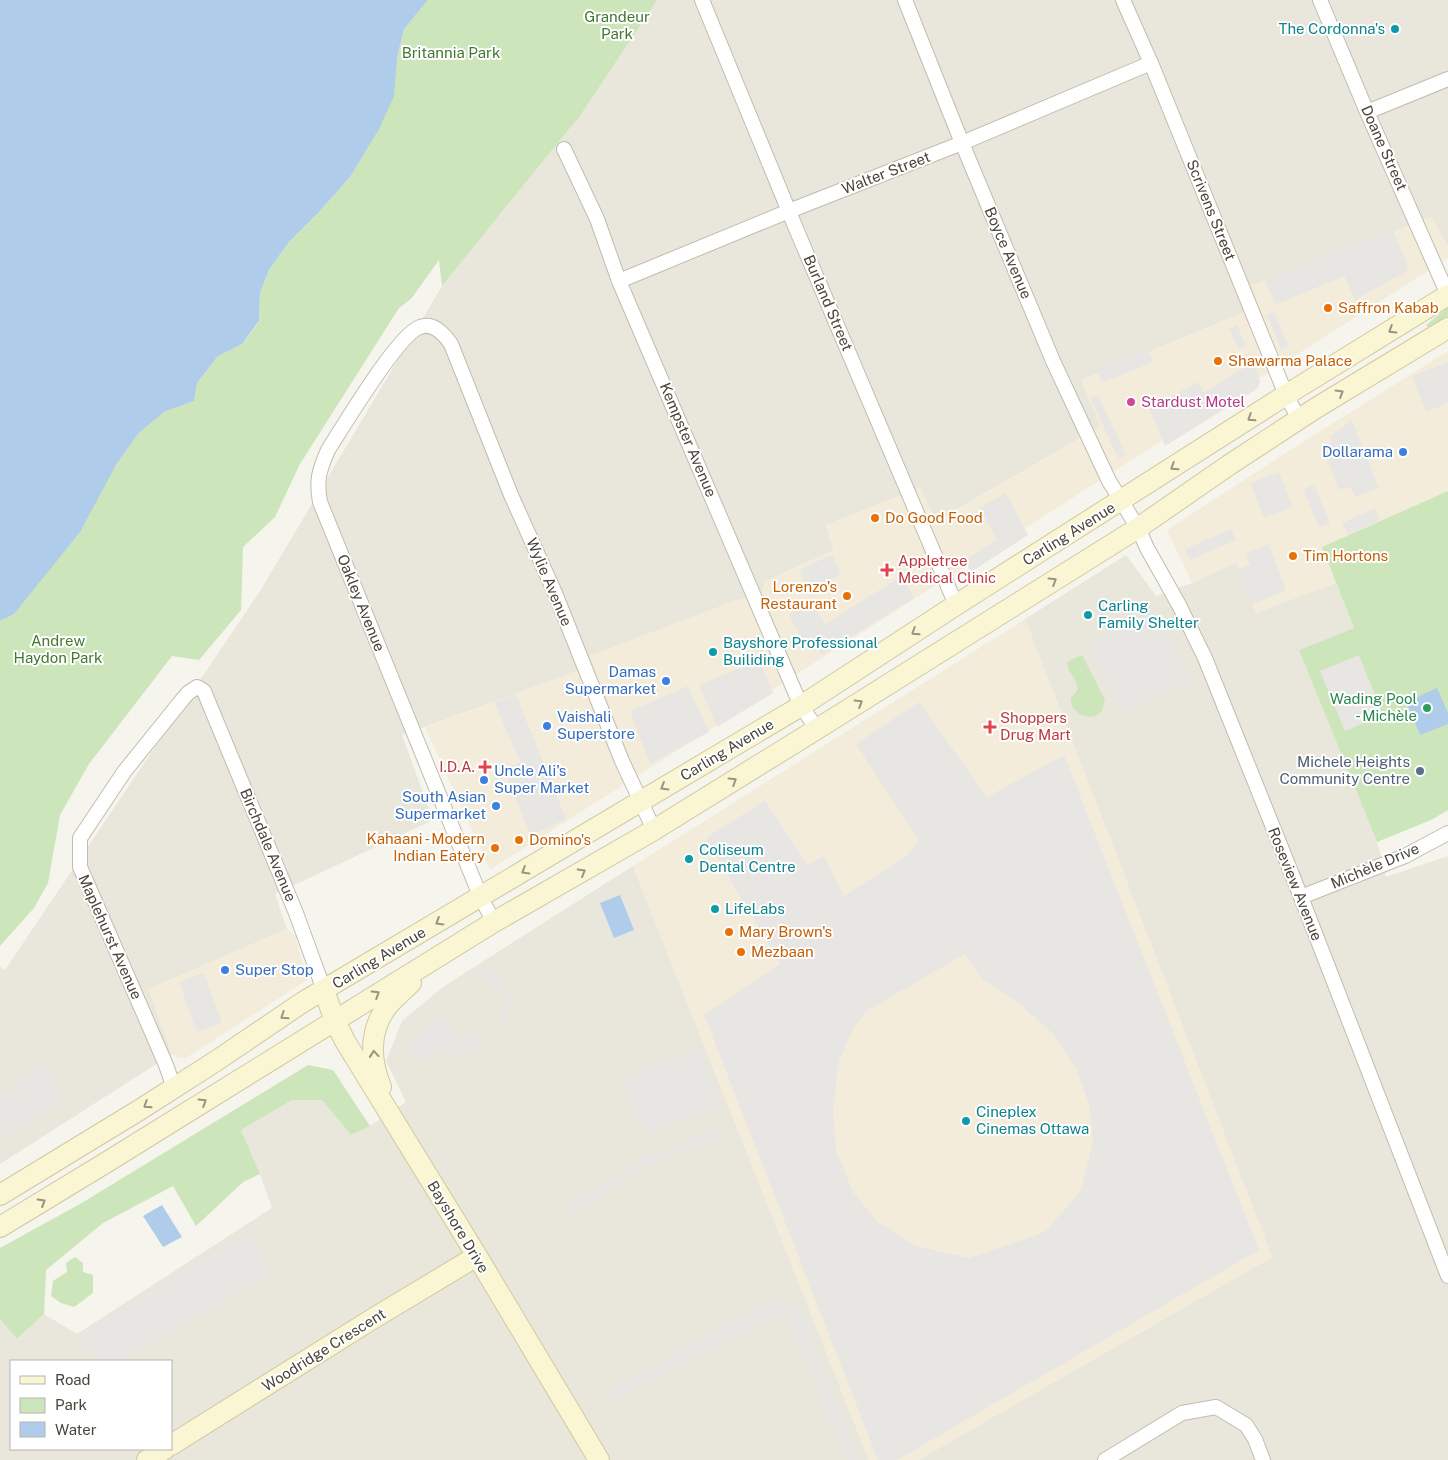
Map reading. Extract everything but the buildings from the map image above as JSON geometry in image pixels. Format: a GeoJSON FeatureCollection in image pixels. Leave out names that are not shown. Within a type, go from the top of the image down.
{"type":"FeatureCollection","features":[{"type":"Feature","properties":{"kind":"main road","name":"Carling Avenue"},"geometry":{"type":"LineString","coordinates":[[0,1195],[174,1088],[303,1002],[481,898],[801,706],[1286,395],[1448,295]]}},
{"type":"Feature","properties":{"kind":"main road","name":"Carling Avenue"},"geometry":{"type":"LineString","coordinates":[[0,1227],[443,953],[654,830],[817,729],[1138,528],[1228,465],[1299,419],[1448,328]]}},
{"type":"Feature","properties":{"kind":"main road"},"geometry":{"type":"LineString","coordinates":[[400,1132],[378,1078],[372,1043],[374,1032],[384,1011],[394,999],[443,953]]}},
{"type":"Feature","properties":{"kind":"main road","name":"Bayshore Drive"},"geometry":{"type":"LineString","coordinates":[[324,990],[335,1021],[345,1041],[599,1460]]}},
{"type":"Feature","properties":{"kind":"main road"},"geometry":{"type":"LineString","coordinates":[[96,1137],[107,1162]]}},
{"type":"Feature","properties":{"kind":"main road","name":"Woodridge Crescent"},"geometry":{"type":"LineString","coordinates":[[172,1444],[477,1256]]}},
{"type":"Feature","properties":{"kind":"main road"},"geometry":{"type":"LineString","coordinates":[[147,1460],[163,1450]]}},
{"type":"Feature","properties":{"kind":"street","name":"Burland Street"},"geometry":{"type":"LineString","coordinates":[[702,0],[956,605]]}},
{"type":"Feature","properties":{"kind":"street","name":"Boyce Avenue"},"geometry":{"type":"LineString","coordinates":[[904,0],[1053,361],[1109,481],[1121,501]]}},
{"type":"Feature","properties":{"kind":"street","name":"Scrivens Street"},"geometry":{"type":"LineString","coordinates":[[1123,0],[1286,395],[1299,419]]}},
{"type":"Feature","properties":{"kind":"street","name":"Doane Street"},"geometry":{"type":"LineString","coordinates":[[1320,0],[1448,295]]}},
{"type":"Feature","properties":{"kind":"street","name":"Walter Street"},"geometry":{"type":"LineString","coordinates":[[619,281],[962,143],[1151,64]]}},
{"type":"Feature","properties":{"kind":"street"},"geometry":{"type":"LineString","coordinates":[[1368,112],[1448,79]]}},
{"type":"Feature","properties":{"kind":"street","name":"Kempster Avenue"},"geometry":{"type":"LineString","coordinates":[[564,149],[597,220],[619,281],[801,706],[817,729]]}},
{"type":"Feature","properties":{"kind":"street","name":"Oakley Avenue"},"geometry":{"type":"LineString","coordinates":[[444,334],[430,326],[420,327],[408,334],[394,350],[328,450],[321,467],[317,487],[320,502],[481,898],[494,922]]}},
{"type":"Feature","properties":{"kind":"street","name":"Wylie Avenue"},"geometry":{"type":"LineString","coordinates":[[444,334],[451,344],[511,495],[556,593],[622,761],[654,830]]}},
{"type":"Feature","properties":{"kind":"street","name":"Roseview Avenue"},"geometry":{"type":"LineString","coordinates":[[1121,501],[1138,528],[1205,658],[1301,897],[1448,1276]]}},
{"type":"Feature","properties":{"kind":"street","name":"Maplehurst Avenue"},"geometry":{"type":"LineString","coordinates":[[174,1088],[166,1065],[80,867],[80,838],[124,772],[188,693],[197,687],[204,691],[208,701]]}},
{"type":"Feature","properties":{"kind":"street","name":"Birchdale Avenue"},"geometry":{"type":"LineString","coordinates":[[208,701],[296,913],[324,990]]}},
{"type":"Feature","properties":{"kind":"street","name":"Michèle Drive"},"geometry":{"type":"LineString","coordinates":[[1301,897],[1405,856],[1448,833]]}},
{"type":"Feature","properties":{"kind":"street"},"geometry":{"type":"LineString","coordinates":[[1105,1460],[1182,1413],[1216,1407],[1246,1425],[1255,1439],[1263,1460]]}},
{"type":"Feature","properties":{"kind":"shaded area"},"geometry":{"type":"Polygon","coordinates":[[[656,0],[1448,0],[1448,246],[1431,217],[1250,286],[1259,306],[1082,380],[1101,426],[935,522],[920,488],[826,525],[834,550],[764,582],[764,590],[590,656],[594,665],[402,735],[433,820],[275,894],[287,929],[149,989],[172,1054],[0,1164],[0,967],[5,970],[260,591],[442,286],[568,131],[656,0]]]}},
{"type":"Feature","properties":{"kind":"shaded area"},"geometry":{"type":"Polygon","coordinates":[[[1431,217],[1448,246],[1448,258],[490,870],[425,727],[593,665],[589,656],[763,590],[764,582],[834,550],[826,525],[921,488],[936,522],[1101,426],[1081,381],[1259,306],[1250,286],[1431,217]]]}},
{"type":"Feature","properties":{"kind":"shaded area"},"geometry":{"type":"Polygon","coordinates":[[[1393,230],[1409,270],[1355,300],[1344,276],[1275,305],[1265,280],[1393,230]]]}},
{"type":"Feature","properties":{"kind":"shaded area"},"geometry":{"type":"Polygon","coordinates":[[[1274,312],[1289,347],[1281,350],[1267,315],[1274,312]]]}},
{"type":"Feature","properties":{"kind":"shaded area"},"geometry":{"type":"Polygon","coordinates":[[[1237,325],[1246,346],[1238,349],[1229,329],[1237,325]]]}},
{"type":"Feature","properties":{"kind":"shaded area"},"geometry":{"type":"Polygon","coordinates":[[[1148,350],[1153,362],[1102,383],[1097,370],[1148,350]]]}},
{"type":"Feature","properties":{"kind":"shaded area"},"geometry":{"type":"Polygon","coordinates":[[[1448,351],[1448,491],[1322,547],[1336,583],[1256,613],[1236,562],[1192,583],[1167,530],[1448,351]]]}},
{"type":"Feature","properties":{"kind":"shaded area"},"geometry":{"type":"Polygon","coordinates":[[[1254,362],[1260,382],[1257,389],[1165,446],[1149,409],[1198,382],[1204,392],[1254,362]]]}},
{"type":"Feature","properties":{"kind":"shaded area"},"geometry":{"type":"Polygon","coordinates":[[[1448,362],[1448,403],[1426,412],[1412,376],[1448,362]]]}},
{"type":"Feature","properties":{"kind":"shaded area"},"geometry":{"type":"Polygon","coordinates":[[[1098,395],[1126,455],[1118,458],[1090,398],[1098,395]]]}},
{"type":"Feature","properties":{"kind":"shaded area"},"geometry":{"type":"Polygon","coordinates":[[[1352,420],[1379,488],[1355,497],[1351,488],[1339,490],[1322,446],[1332,442],[1331,436],[1352,420]]]}},
{"type":"Feature","properties":{"kind":"shaded area"},"geometry":{"type":"Polygon","coordinates":[[[1279,472],[1293,507],[1264,518],[1250,483],[1279,472]]]}},
{"type":"Feature","properties":{"kind":"shaded area"},"geometry":{"type":"Polygon","coordinates":[[[1314,485],[1330,523],[1319,527],[1303,489],[1314,485]]]}},
{"type":"Feature","properties":{"kind":"shaded area"},"geometry":{"type":"Polygon","coordinates":[[[1006,493],[1028,535],[971,572],[964,560],[997,540],[980,508],[1006,493]]]}},
{"type":"Feature","properties":{"kind":"shaded area"},"geometry":{"type":"Polygon","coordinates":[[[1375,508],[1380,520],[1348,535],[1342,523],[1375,508]]]}},
{"type":"Feature","properties":{"kind":"shaded area"},"geometry":{"type":"Polygon","coordinates":[[[1231,529],[1236,540],[1190,560],[1185,549],[1231,529]]]}},
{"type":"Feature","properties":{"kind":"shaded area"},"geometry":{"type":"Polygon","coordinates":[[[1269,544],[1286,591],[1252,604],[1239,569],[1250,565],[1245,553],[1269,544]]]}},
{"type":"Feature","properties":{"kind":"shaded area"},"geometry":{"type":"Polygon","coordinates":[[[832,554],[841,574],[809,593],[800,570],[832,554]]]}},
{"type":"Feature","properties":{"kind":"shaded area"},"geometry":{"type":"Polygon","coordinates":[[[1126,555],[1156,596],[1192,583],[1236,562],[1256,612],[1336,583],[1354,628],[1299,650],[1377,842],[1386,877],[1448,856],[1448,1460],[918,1460],[1272,1257],[1025,619],[1126,555]]]}},
{"type":"Feature","properties":{"kind":"shaded area"},"geometry":{"type":"Polygon","coordinates":[[[902,576],[914,598],[822,655],[815,646],[801,639],[789,614],[812,602],[825,624],[902,576]]]}},
{"type":"Feature","properties":{"kind":"shaded area"},"geometry":{"type":"Polygon","coordinates":[[[1151,604],[1192,680],[1121,712],[1089,644],[1151,604]]]}},
{"type":"Feature","properties":{"kind":"shaded area"},"geometry":{"type":"Polygon","coordinates":[[[1025,619],[1272,1257],[918,1460],[869,1460],[633,866],[1025,619]]]}},
{"type":"Feature","properties":{"kind":"shaded area"},"geometry":{"type":"Polygon","coordinates":[[[1359,655],[1383,715],[1345,731],[1320,671],[1359,655]]]}},
{"type":"Feature","properties":{"kind":"shaded area"},"geometry":{"type":"Polygon","coordinates":[[[759,660],[773,693],[717,727],[699,685],[759,660]]]}},
{"type":"Feature","properties":{"kind":"shaded area"},"geometry":{"type":"Polygon","coordinates":[[[688,686],[709,732],[650,764],[630,711],[688,686]]]}},
{"type":"Feature","properties":{"kind":"shaded area"},"geometry":{"type":"Polygon","coordinates":[[[516,694],[566,819],[531,836],[504,770],[520,762],[494,702],[516,694]]]}},
{"type":"Feature","properties":{"kind":"shaded area"},"geometry":{"type":"Polygon","coordinates":[[[919,702],[987,797],[1064,755],[1259,1250],[897,1460],[878,1460],[704,1015],[780,964],[706,838],[765,800],[808,866],[824,856],[844,896],[905,857],[919,841],[856,744],[919,702]],[[965,954],[868,1010],[853,1028],[838,1064],[833,1111],[836,1150],[853,1192],[878,1222],[916,1246],[969,1258],[1045,1232],[1081,1190],[1093,1141],[1089,1104],[1076,1069],[1053,1034],[1021,1005],[982,979],[965,954]]]}},
{"type":"Feature","properties":{"kind":"shaded area"},"geometry":{"type":"Polygon","coordinates":[[[633,866],[869,1460],[0,1460],[0,1319],[17,1339],[44,1314],[77,1334],[272,1208],[241,1130],[292,1100],[322,1100],[351,1135],[370,1126],[406,1102],[386,1061],[402,1021],[443,987],[633,866]]]}},
{"type":"Feature","properties":{"kind":"shaded area"},"geometry":{"type":"Polygon","coordinates":[[[287,929],[295,936],[307,980],[186,1058],[178,1058],[172,1054],[148,989],[287,929]]]}},
{"type":"Feature","properties":{"kind":"shaded area"},"geometry":{"type":"Polygon","coordinates":[[[489,967],[508,980],[500,991],[481,978],[489,967]]]}},
{"type":"Feature","properties":{"kind":"shaded area"},"geometry":{"type":"Polygon","coordinates":[[[204,973],[222,1023],[197,1032],[179,982],[204,973]]]}},
{"type":"Feature","properties":{"kind":"shaded area"},"geometry":{"type":"Polygon","coordinates":[[[504,997],[512,998],[507,1024],[499,1022],[504,997]]]}},
{"type":"Feature","properties":{"kind":"shaded area"},"geometry":{"type":"Polygon","coordinates":[[[437,1015],[461,1040],[484,1032],[487,1046],[450,1057],[447,1051],[442,1049],[423,1062],[406,1044],[437,1015]]]}},
{"type":"Feature","properties":{"kind":"shaded area"},"geometry":{"type":"Polygon","coordinates":[[[700,1049],[722,1106],[647,1135],[641,1121],[637,1122],[621,1079],[700,1049]]]}},
{"type":"Feature","properties":{"kind":"shaded area"},"geometry":{"type":"Polygon","coordinates":[[[42,1065],[64,1102],[0,1140],[0,1091],[6,1088],[12,1098],[21,1093],[14,1082],[42,1065]]]}},
{"type":"Feature","properties":{"kind":"shaded area"},"geometry":{"type":"Polygon","coordinates":[[[718,1128],[720,1137],[647,1167],[570,1216],[562,1207],[644,1158],[718,1128]]]}},
{"type":"Feature","properties":{"kind":"shaded area"},"geometry":{"type":"Polygon","coordinates":[[[248,1232],[271,1273],[123,1360],[103,1360],[83,1349],[77,1336],[248,1232]]]}},
{"type":"Feature","properties":{"kind":"shaded area"},"geometry":{"type":"Polygon","coordinates":[[[781,1299],[789,1309],[802,1310],[861,1460],[847,1460],[788,1318],[776,1314],[616,1400],[611,1389],[745,1314],[781,1299]]]}},
{"type":"Feature","properties":{"kind":"green space"},"geometry":{"type":"Polygon","coordinates":[[[428,0],[657,0],[579,117],[442,286],[439,260],[411,299],[399,308],[300,464],[275,517],[243,547],[241,610],[199,660],[172,656],[89,764],[60,815],[48,883],[34,908],[0,946],[0,621],[14,614],[138,434],[164,412],[194,401],[197,383],[218,356],[242,344],[259,322],[260,293],[269,270],[289,242],[350,177],[397,58],[404,29],[428,0]]]}},
{"type":"Feature","properties":{"kind":"green space"},"geometry":{"type":"Polygon","coordinates":[[[1448,307],[1448,316],[1429,328],[1426,325],[1448,307]]]}},
{"type":"Feature","properties":{"kind":"green space"},"geometry":{"type":"Polygon","coordinates":[[[1448,491],[1448,810],[1431,820],[1377,842],[1299,650],[1354,628],[1322,547],[1448,491]]]}},
{"type":"Feature","properties":{"kind":"green space"},"geometry":{"type":"Polygon","coordinates":[[[1082,655],[1105,700],[1101,712],[1090,717],[1081,715],[1072,706],[1071,698],[1078,689],[1067,662],[1082,655]]]}},
{"type":"Feature","properties":{"kind":"green space"},"geometry":{"type":"Polygon","coordinates":[[[308,1065],[333,1070],[370,1126],[351,1135],[322,1100],[292,1100],[241,1130],[260,1174],[243,1182],[196,1226],[173,1186],[103,1223],[46,1270],[44,1314],[17,1339],[0,1319],[0,1248],[80,1204],[308,1065]]]}},
{"type":"Feature","properties":{"kind":"green space"},"geometry":{"type":"Polygon","coordinates":[[[75,1257],[83,1263],[83,1272],[93,1275],[93,1293],[74,1307],[61,1303],[51,1296],[53,1281],[67,1272],[66,1263],[75,1257]]]}},
{"type":"Feature","properties":{"kind":"water"},"geometry":{"type":"Polygon","coordinates":[[[0,0],[428,0],[404,29],[397,58],[394,96],[379,129],[350,177],[289,242],[269,270],[260,293],[259,321],[242,344],[218,356],[197,383],[194,401],[164,412],[138,434],[116,465],[80,532],[14,614],[0,621],[0,0]]]}},
{"type":"Feature","properties":{"kind":"water","name":"Wading Pool - Michèle"},"geometry":{"type":"Polygon","coordinates":[[[1437,688],[1448,713],[1448,724],[1420,735],[1406,702],[1437,688]]]}},
{"type":"Feature","properties":{"kind":"water"},"geometry":{"type":"Polygon","coordinates":[[[620,895],[634,930],[614,938],[600,903],[620,895]]]}},
{"type":"Feature","properties":{"kind":"water"},"geometry":{"type":"Polygon","coordinates":[[[162,1205],[182,1237],[163,1247],[143,1216],[162,1205]]]}},
{"type":"Feature","properties":{"kind":"place","name":"The Cordonna's"},"geometry":{"type":"Point","coordinates":[1395,29]}},
{"type":"Feature","properties":{"kind":"place","name":"Saffron Kabab"},"geometry":{"type":"Point","coordinates":[1328,308]}},
{"type":"Feature","properties":{"kind":"place","name":"Shawarma Palace"},"geometry":{"type":"Point","coordinates":[1218,361]}},
{"type":"Feature","properties":{"kind":"place","name":"Stardust Motel"},"geometry":{"type":"Point","coordinates":[1131,402]}},
{"type":"Feature","properties":{"kind":"place","name":"Dollarama"},"geometry":{"type":"Point","coordinates":[1403,452]}},
{"type":"Feature","properties":{"kind":"place","name":"Do Good Food"},"geometry":{"type":"Point","coordinates":[875,518]}},
{"type":"Feature","properties":{"kind":"place","name":"Tim Hortons"},"geometry":{"type":"Point","coordinates":[1293,556]}},
{"type":"Feature","properties":{"kind":"place","name":"Appletree Medical Clinic"},"geometry":{"type":"Point","coordinates":[887,570]}},
{"type":"Feature","properties":{"kind":"place","name":"Lorenzo's Restaurant"},"geometry":{"type":"Point","coordinates":[847,596]}},
{"type":"Feature","properties":{"kind":"place","name":"Carling Family Shelter"},"geometry":{"type":"Point","coordinates":[1088,615]}},
{"type":"Feature","properties":{"kind":"place","name":"Bayshore Professional Builiding"},"geometry":{"type":"Point","coordinates":[713,652]}},
{"type":"Feature","properties":{"kind":"place","name":"Damas Supermarket"},"geometry":{"type":"Point","coordinates":[666,681]}},
{"type":"Feature","properties":{"kind":"place","name":"Wading Pool - Michèle"},"geometry":{"type":"Point","coordinates":[1427,708]}},
{"type":"Feature","properties":{"kind":"place","name":"Vaishali Superstore"},"geometry":{"type":"Point","coordinates":[547,726]}},
{"type":"Feature","properties":{"kind":"place","name":"Shoppers Drug Mart"},"geometry":{"type":"Point","coordinates":[990,727]}},
{"type":"Feature","properties":{"kind":"place","name":"I.D.A."},"geometry":{"type":"Point","coordinates":[485,767]}},
{"type":"Feature","properties":{"kind":"place","name":"Michele Heights Community Centre"},"geometry":{"type":"Point","coordinates":[1420,771]}},
{"type":"Feature","properties":{"kind":"place","name":"Uncle Ali's Super Market"},"geometry":{"type":"Point","coordinates":[484,780]}},
{"type":"Feature","properties":{"kind":"place","name":"South Asian Supermarket"},"geometry":{"type":"Point","coordinates":[496,806]}},
{"type":"Feature","properties":{"kind":"place","name":"Domino's"},"geometry":{"type":"Point","coordinates":[519,840]}},
{"type":"Feature","properties":{"kind":"place","name":"Kahaani - Modern Indian Eatery"},"geometry":{"type":"Point","coordinates":[495,848]}},
{"type":"Feature","properties":{"kind":"place","name":"Coliseum Dental Centre"},"geometry":{"type":"Point","coordinates":[689,859]}},
{"type":"Feature","properties":{"kind":"place","name":"LifeLabs"},"geometry":{"type":"Point","coordinates":[715,909]}},
{"type":"Feature","properties":{"kind":"place","name":"Mary Brown's"},"geometry":{"type":"Point","coordinates":[729,932]}},
{"type":"Feature","properties":{"kind":"place","name":"Mezbaan"},"geometry":{"type":"Point","coordinates":[741,952]}},
{"type":"Feature","properties":{"kind":"place","name":"Super Stop"},"geometry":{"type":"Point","coordinates":[225,970]}},
{"type":"Feature","properties":{"kind":"place","name":"Cineplex Cinemas Ottawa"},"geometry":{"type":"Point","coordinates":[966,1121]}},
{"type":"Feature","properties":{"kind":"park label","name":"Grandeur Park"},"geometry":{"type":"Point","coordinates":[617,26]}},
{"type":"Feature","properties":{"kind":"park label","name":"Britannia Park"},"geometry":{"type":"Point","coordinates":[451,53]}},
{"type":"Feature","properties":{"kind":"park label","name":"Andrew Haydon Park"},"geometry":{"type":"Point","coordinates":[58,650]}}]}
